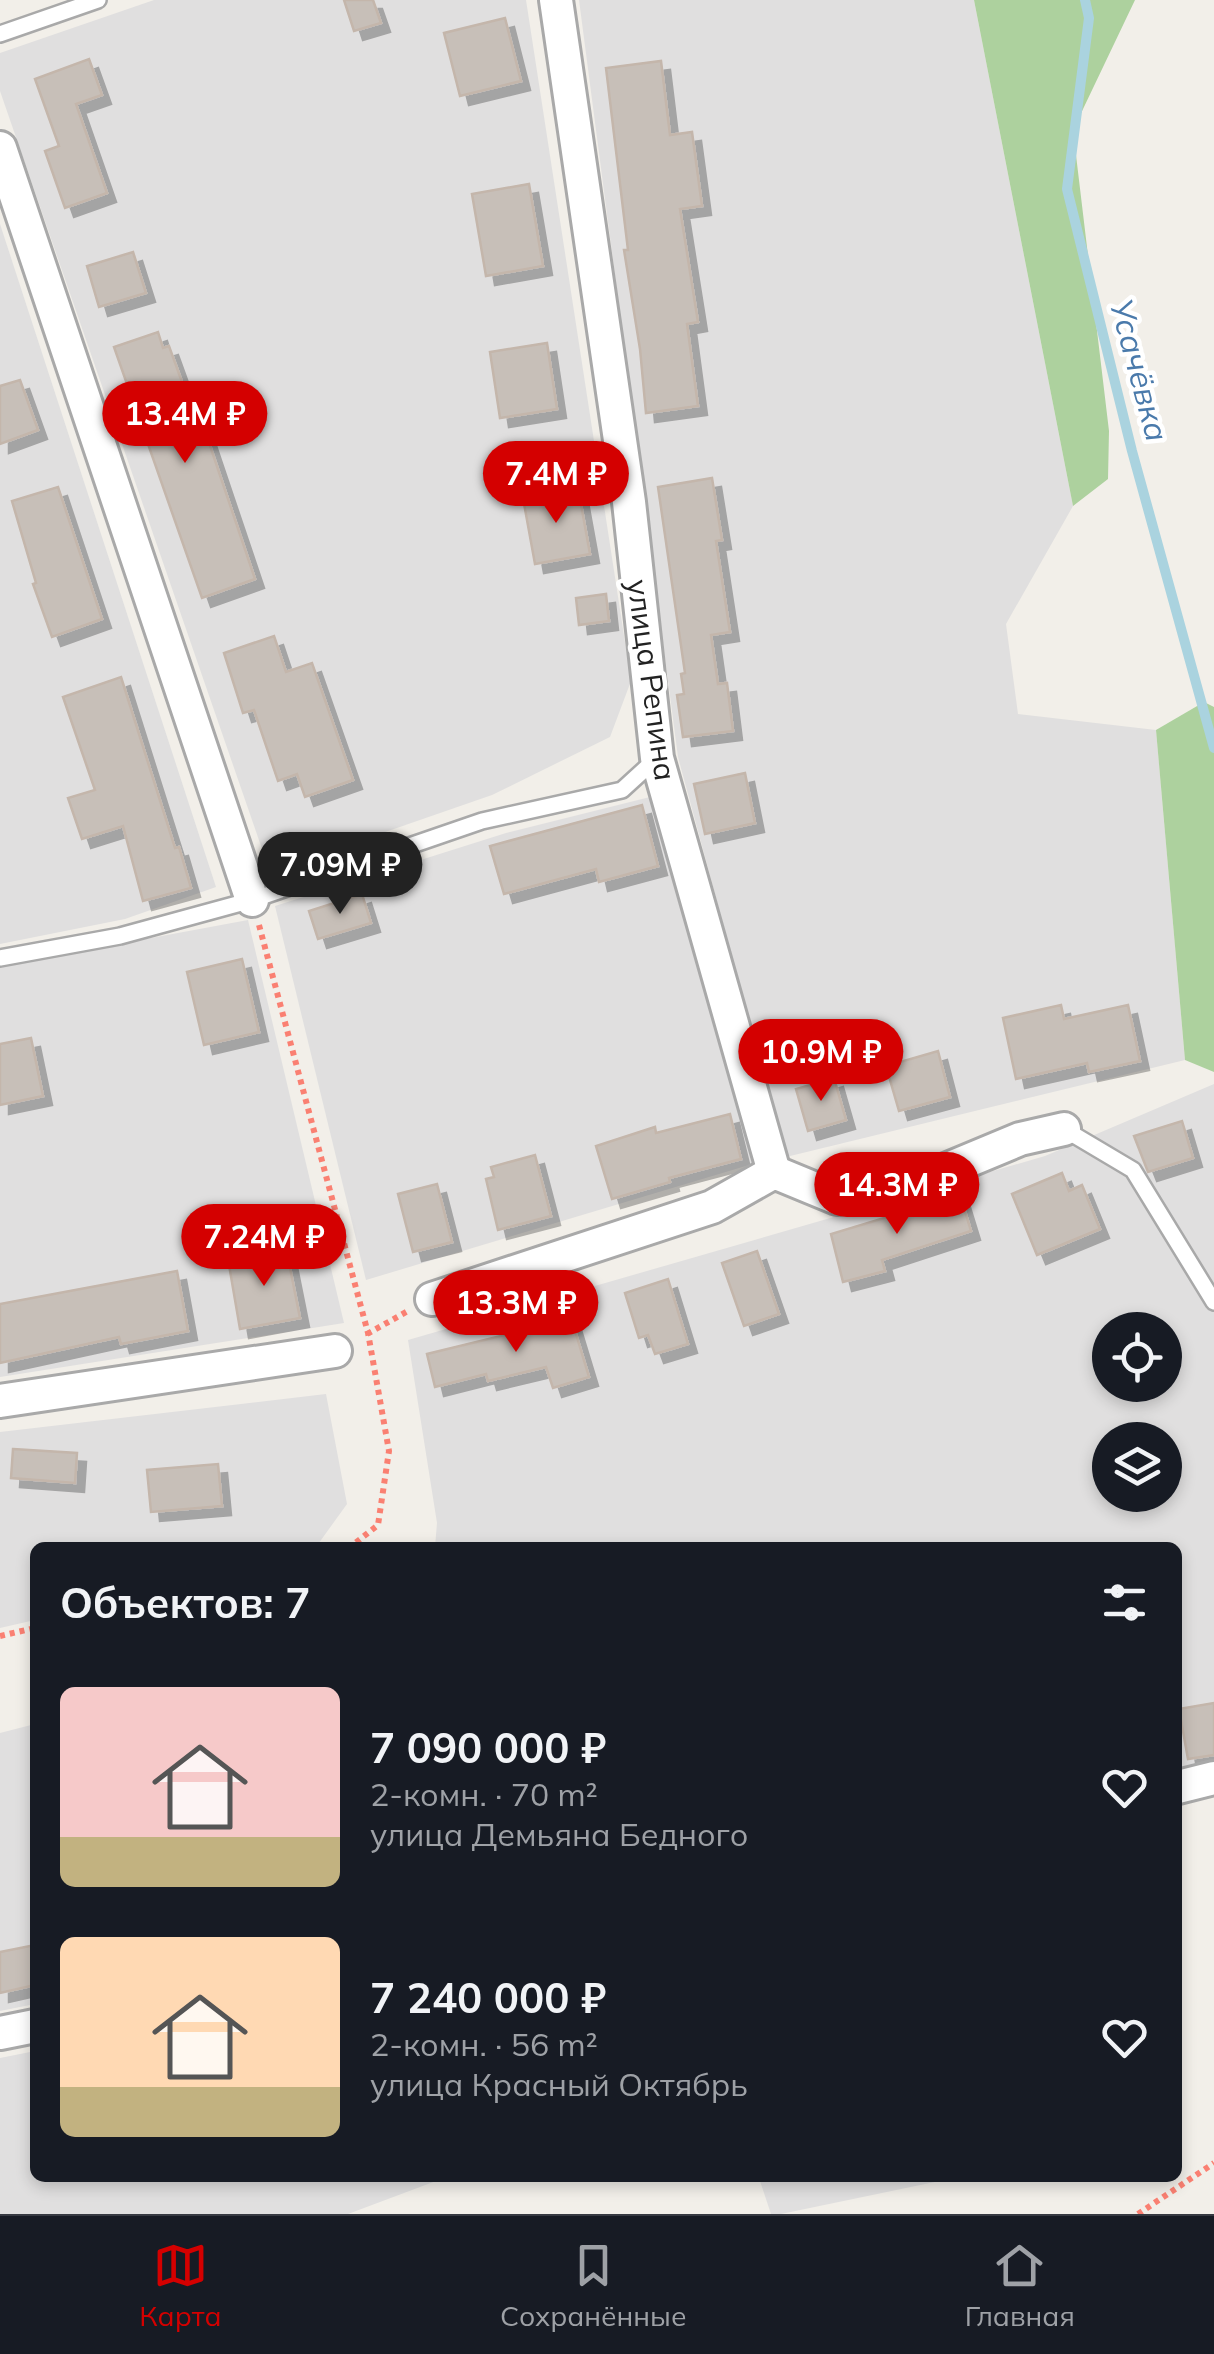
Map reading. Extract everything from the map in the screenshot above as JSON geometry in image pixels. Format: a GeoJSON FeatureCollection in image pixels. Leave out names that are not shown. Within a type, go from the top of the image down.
{"type":"FeatureCollection","features":[{"type":"Feature","properties":{"kind":"street","name":"улица Репина"},"geometry":{"type":"LineString","coordinates":[[556,0],[629,502],[657,758],[774,1172]]}},
{"type":"Feature","properties":{"kind":"street"},"geometry":{"type":"LineString","coordinates":[[0,148],[252,900]]}},
{"type":"Feature","properties":{"kind":"street"},"geometry":{"type":"LineString","coordinates":[[432,1299],[712,1208],[774,1172],[837,1198],[912,1184],[1020,1139],[1064,1129]]}},
{"type":"Feature","properties":{"kind":"street"},"geometry":{"type":"LineString","coordinates":[[0,1401],[335,1352]]}},
{"type":"Feature","properties":{"kind":"street"},"geometry":{"type":"LineString","coordinates":[[1182,1786],[1214,1778]]}},
{"type":"Feature","properties":{"kind":"street"},"geometry":{"type":"LineString","coordinates":[[0,2032],[30,2027]]}},
{"type":"Feature","properties":{"kind":"lane"},"geometry":{"type":"LineString","coordinates":[[0,34],[98,0]]}},
{"type":"Feature","properties":{"kind":"lane"},"geometry":{"type":"LineString","coordinates":[[0,958],[120,936],[252,900],[482,821],[622,790],[657,758]]}},
{"type":"Feature","properties":{"kind":"lane"},"geometry":{"type":"LineString","coordinates":[[1064,1129],[1132,1170],[1214,1302]]}},
{"type":"Feature","properties":{"kind":"path"},"geometry":{"type":"LineString","coordinates":[[252,900],[368,1332],[389,1451],[378,1525],[357,1542]]}},
{"type":"Feature","properties":{"kind":"path"},"geometry":{"type":"LineString","coordinates":[[335,1352],[432,1299]]}},
{"type":"Feature","properties":{"kind":"path"},"geometry":{"type":"LineString","coordinates":[[0,1636],[30,1629]]}},
{"type":"Feature","properties":{"kind":"path"},"geometry":{"type":"LineString","coordinates":[[1138,2214],[1214,2163]]}},
{"type":"Feature","properties":{"kind":"shaded area"},"geometry":{"type":"Polygon","coordinates":[[[154,0],[526,0],[631,681],[610,737],[492,795],[270,872],[0,91],[0,53],[154,0]]]}},
{"type":"Feature","properties":{"kind":"shaded area"},"geometry":{"type":"Polygon","coordinates":[[[579,0],[974,0],[1073,506],[1006,624],[1018,714],[1156,730],[1185,1060],[786,1157],[678,757],[579,0]]]}},
{"type":"Feature","properties":{"kind":"shaded area"},"geometry":{"type":"Polygon","coordinates":[[[0,224],[216,887],[125,919],[0,944],[0,224]]]}},
{"type":"Feature","properties":{"kind":"shaded area"},"geometry":{"type":"Polygon","coordinates":[[[658,795],[759,1162],[366,1280],[275,906],[506,833],[658,795]]]}},
{"type":"Feature","properties":{"kind":"shaded area"},"geometry":{"type":"Polygon","coordinates":[[[248,920],[344,1323],[0,1377],[0,966],[248,920]]]}},
{"type":"Feature","properties":{"kind":"shaded area"},"geometry":{"type":"Polygon","coordinates":[[[1214,1084],[1214,1763],[1182,1771],[1182,1542],[435,1542],[437,1523],[408,1340],[1045,1156],[1214,1084]]]}},
{"type":"Feature","properties":{"kind":"shaded area"},"geometry":{"type":"Polygon","coordinates":[[[326,1394],[347,1504],[320,1542],[30,1542],[30,1621],[0,1628],[0,1432],[326,1394]]]}},
{"type":"Feature","properties":{"kind":"shaded area"},"geometry":{"type":"Polygon","coordinates":[[[30,1725],[30,2005],[0,2011],[0,1733],[30,1725]]]}},
{"type":"Feature","properties":{"kind":"shaded area"},"geometry":{"type":"Polygon","coordinates":[[[30,2052],[30,2182],[433,2182],[348,2214],[0,2214],[0,2058],[30,2052]]]}},
{"type":"Feature","properties":{"kind":"shaded area"},"geometry":{"type":"Polygon","coordinates":[[[760,2182],[935,2182],[781,2214],[771,2214],[760,2182]]]}},
{"type":"Feature","properties":{"kind":"green space"},"geometry":{"type":"Polygon","coordinates":[[[974,0],[1135,0],[1073,130],[1109,431],[1108,479],[1073,506],[974,0]]]}},
{"type":"Feature","properties":{"kind":"green space"},"geometry":{"type":"Polygon","coordinates":[[[1204,702],[1214,707],[1214,1072],[1185,1060],[1156,730],[1204,702]]]}},
{"type":"Feature","properties":{"kind":"building"},"geometry":{"type":"Polygon","coordinates":[[[344,0],[373,0],[381,23],[354,31],[344,0]]]}},
{"type":"Feature","properties":{"kind":"building"},"geometry":{"type":"Polygon","coordinates":[[[505,18],[521,81],[460,96],[444,33],[505,18]]]}},
{"type":"Feature","properties":{"kind":"building"},"geometry":{"type":"Polygon","coordinates":[[[89,59],[102,95],[76,104],[107,193],[65,208],[45,151],[59,146],[35,79],[89,59]]]}},
{"type":"Feature","properties":{"kind":"building"},"geometry":{"type":"Polygon","coordinates":[[[661,61],[670,135],[692,132],[702,206],[680,209],[698,322],[687,324],[698,406],[646,413],[624,250],[628,250],[606,68],[661,61]]]}},
{"type":"Feature","properties":{"kind":"building"},"geometry":{"type":"Polygon","coordinates":[[[529,184],[543,266],[486,276],[472,194],[529,184]]]}},
{"type":"Feature","properties":{"kind":"building"},"geometry":{"type":"Polygon","coordinates":[[[133,252],[146,293],[99,307],[87,266],[133,252]]]}},
{"type":"Feature","properties":{"kind":"building"},"geometry":{"type":"Polygon","coordinates":[[[158,332],[163,348],[169,346],[195,418],[200,416],[255,579],[202,598],[114,347],[158,332]]]}},
{"type":"Feature","properties":{"kind":"building"},"geometry":{"type":"Polygon","coordinates":[[[547,343],[557,409],[500,418],[490,352],[547,343]]]}},
{"type":"Feature","properties":{"kind":"building"},"geometry":{"type":"Polygon","coordinates":[[[20,380],[38,430],[0,444],[0,386],[20,380]]]}},
{"type":"Feature","properties":{"kind":"building"},"geometry":{"type":"Polygon","coordinates":[[[712,478],[722,540],[716,541],[730,632],[711,635],[718,684],[727,683],[733,731],[683,737],[677,695],[684,694],[681,674],[685,673],[658,487],[712,478]]]}},
{"type":"Feature","properties":{"kind":"building"},"geometry":{"type":"Polygon","coordinates":[[[58,487],[102,619],[52,637],[33,584],[36,583],[12,501],[58,487]]]}},
{"type":"Feature","properties":{"kind":"building"},"geometry":{"type":"Polygon","coordinates":[[[578,488],[590,554],[535,564],[523,498],[578,488]]]}},
{"type":"Feature","properties":{"kind":"building"},"geometry":{"type":"Polygon","coordinates":[[[606,594],[609,621],[579,625],[576,598],[606,594]]]}},
{"type":"Feature","properties":{"kind":"building"},"geometry":{"type":"Polygon","coordinates":[[[274,636],[286,672],[312,663],[353,780],[305,797],[297,774],[278,781],[254,710],[243,713],[224,653],[274,636]]]}},
{"type":"Feature","properties":{"kind":"building"},"geometry":{"type":"Polygon","coordinates":[[[121,677],[191,888],[143,901],[123,826],[82,839],[68,798],[95,790],[63,697],[121,677]]]}},
{"type":"Feature","properties":{"kind":"building"},"geometry":{"type":"Polygon","coordinates":[[[745,773],[755,823],[705,834],[694,784],[745,773]]]}},
{"type":"Feature","properties":{"kind":"building"},"geometry":{"type":"Polygon","coordinates":[[[642,805],[658,866],[599,882],[596,869],[504,894],[490,846],[642,805]]]}},
{"type":"Feature","properties":{"kind":"building"},"geometry":{"type":"Polygon","coordinates":[[[362,894],[371,923],[318,939],[309,911],[362,894]]]}},
{"type":"Feature","properties":{"kind":"building"},"geometry":{"type":"Polygon","coordinates":[[[242,959],[259,1032],[204,1045],[187,972],[242,959]]]}},
{"type":"Feature","properties":{"kind":"building"},"geometry":{"type":"Polygon","coordinates":[[[1061,1005],[1064,1019],[1128,1005],[1140,1061],[1089,1072],[1087,1063],[1016,1079],[1003,1018],[1061,1005]]]}},
{"type":"Feature","properties":{"kind":"building"},"geometry":{"type":"Polygon","coordinates":[[[31,1038],[43,1096],[0,1105],[0,1044],[31,1038]]]}},
{"type":"Feature","properties":{"kind":"building"},"geometry":{"type":"Polygon","coordinates":[[[938,1051],[950,1097],[899,1111],[886,1066],[938,1051]]]}},
{"type":"Feature","properties":{"kind":"building"},"geometry":{"type":"Polygon","coordinates":[[[834,1078],[846,1120],[808,1131],[796,1089],[834,1078]]]}},
{"type":"Feature","properties":{"kind":"building"},"geometry":{"type":"Polygon","coordinates":[[[730,1114],[741,1159],[669,1178],[670,1182],[612,1199],[596,1146],[655,1127],[656,1133],[730,1114]]]}},
{"type":"Feature","properties":{"kind":"building"},"geometry":{"type":"Polygon","coordinates":[[[1182,1121],[1193,1158],[1148,1172],[1134,1136],[1182,1121]]]}},
{"type":"Feature","properties":{"kind":"building"},"geometry":{"type":"Polygon","coordinates":[[[535,1155],[551,1216],[498,1230],[486,1179],[494,1177],[491,1167],[535,1155]]]}},
{"type":"Feature","properties":{"kind":"building"},"geometry":{"type":"Polygon","coordinates":[[[1062,1173],[1069,1191],[1082,1185],[1100,1229],[1037,1255],[1012,1194],[1062,1173]]]}},
{"type":"Feature","properties":{"kind":"building"},"geometry":{"type":"Polygon","coordinates":[[[437,1184],[452,1242],[413,1252],[398,1194],[437,1184]]]}},
{"type":"Feature","properties":{"kind":"building"},"geometry":{"type":"Polygon","coordinates":[[[960,1195],[971,1231],[882,1260],[885,1271],[843,1282],[831,1234],[960,1195]]]}},
{"type":"Feature","properties":{"kind":"building"},"geometry":{"type":"Polygon","coordinates":[[[286,1248],[300,1318],[240,1329],[228,1259],[286,1248]]]}},
{"type":"Feature","properties":{"kind":"building"},"geometry":{"type":"Polygon","coordinates":[[[757,1251],[779,1314],[744,1326],[722,1263],[757,1251]]]}},
{"type":"Feature","properties":{"kind":"building"},"geometry":{"type":"Polygon","coordinates":[[[177,1271],[188,1331],[121,1344],[119,1337],[0,1363],[0,1304],[177,1271]]]}},
{"type":"Feature","properties":{"kind":"building"},"geometry":{"type":"Polygon","coordinates":[[[668,1279],[688,1344],[655,1354],[648,1335],[639,1338],[625,1293],[668,1279]]]}},
{"type":"Feature","properties":{"kind":"building"},"geometry":{"type":"Polygon","coordinates":[[[569,1311],[589,1377],[553,1388],[546,1367],[488,1381],[486,1374],[435,1387],[427,1354],[534,1328],[533,1322],[569,1311]]]}},
{"type":"Feature","properties":{"kind":"building"},"geometry":{"type":"Polygon","coordinates":[[[13,1449],[77,1453],[75,1483],[11,1478],[13,1449]]]}},
{"type":"Feature","properties":{"kind":"building"},"geometry":{"type":"Polygon","coordinates":[[[218,1464],[222,1506],[151,1512],[147,1470],[218,1464]]]}},
{"type":"Feature","properties":{"kind":"building"},"geometry":{"type":"Polygon","coordinates":[[[1214,1703],[1214,1755],[1188,1759],[1182,1708],[1214,1703]]]}},
{"type":"Feature","properties":{"kind":"building"},"geometry":{"type":"Polygon","coordinates":[[[30,1946],[30,1986],[0,1993],[0,1952],[30,1946]]]}},
{"type":"Feature","properties":{"kind":"waterway","name":"Усачёвка"},"geometry":{"type":"LineString","coordinates":[[1085,0],[1089,18],[1067,189],[1132,451],[1214,748]]}}]}
